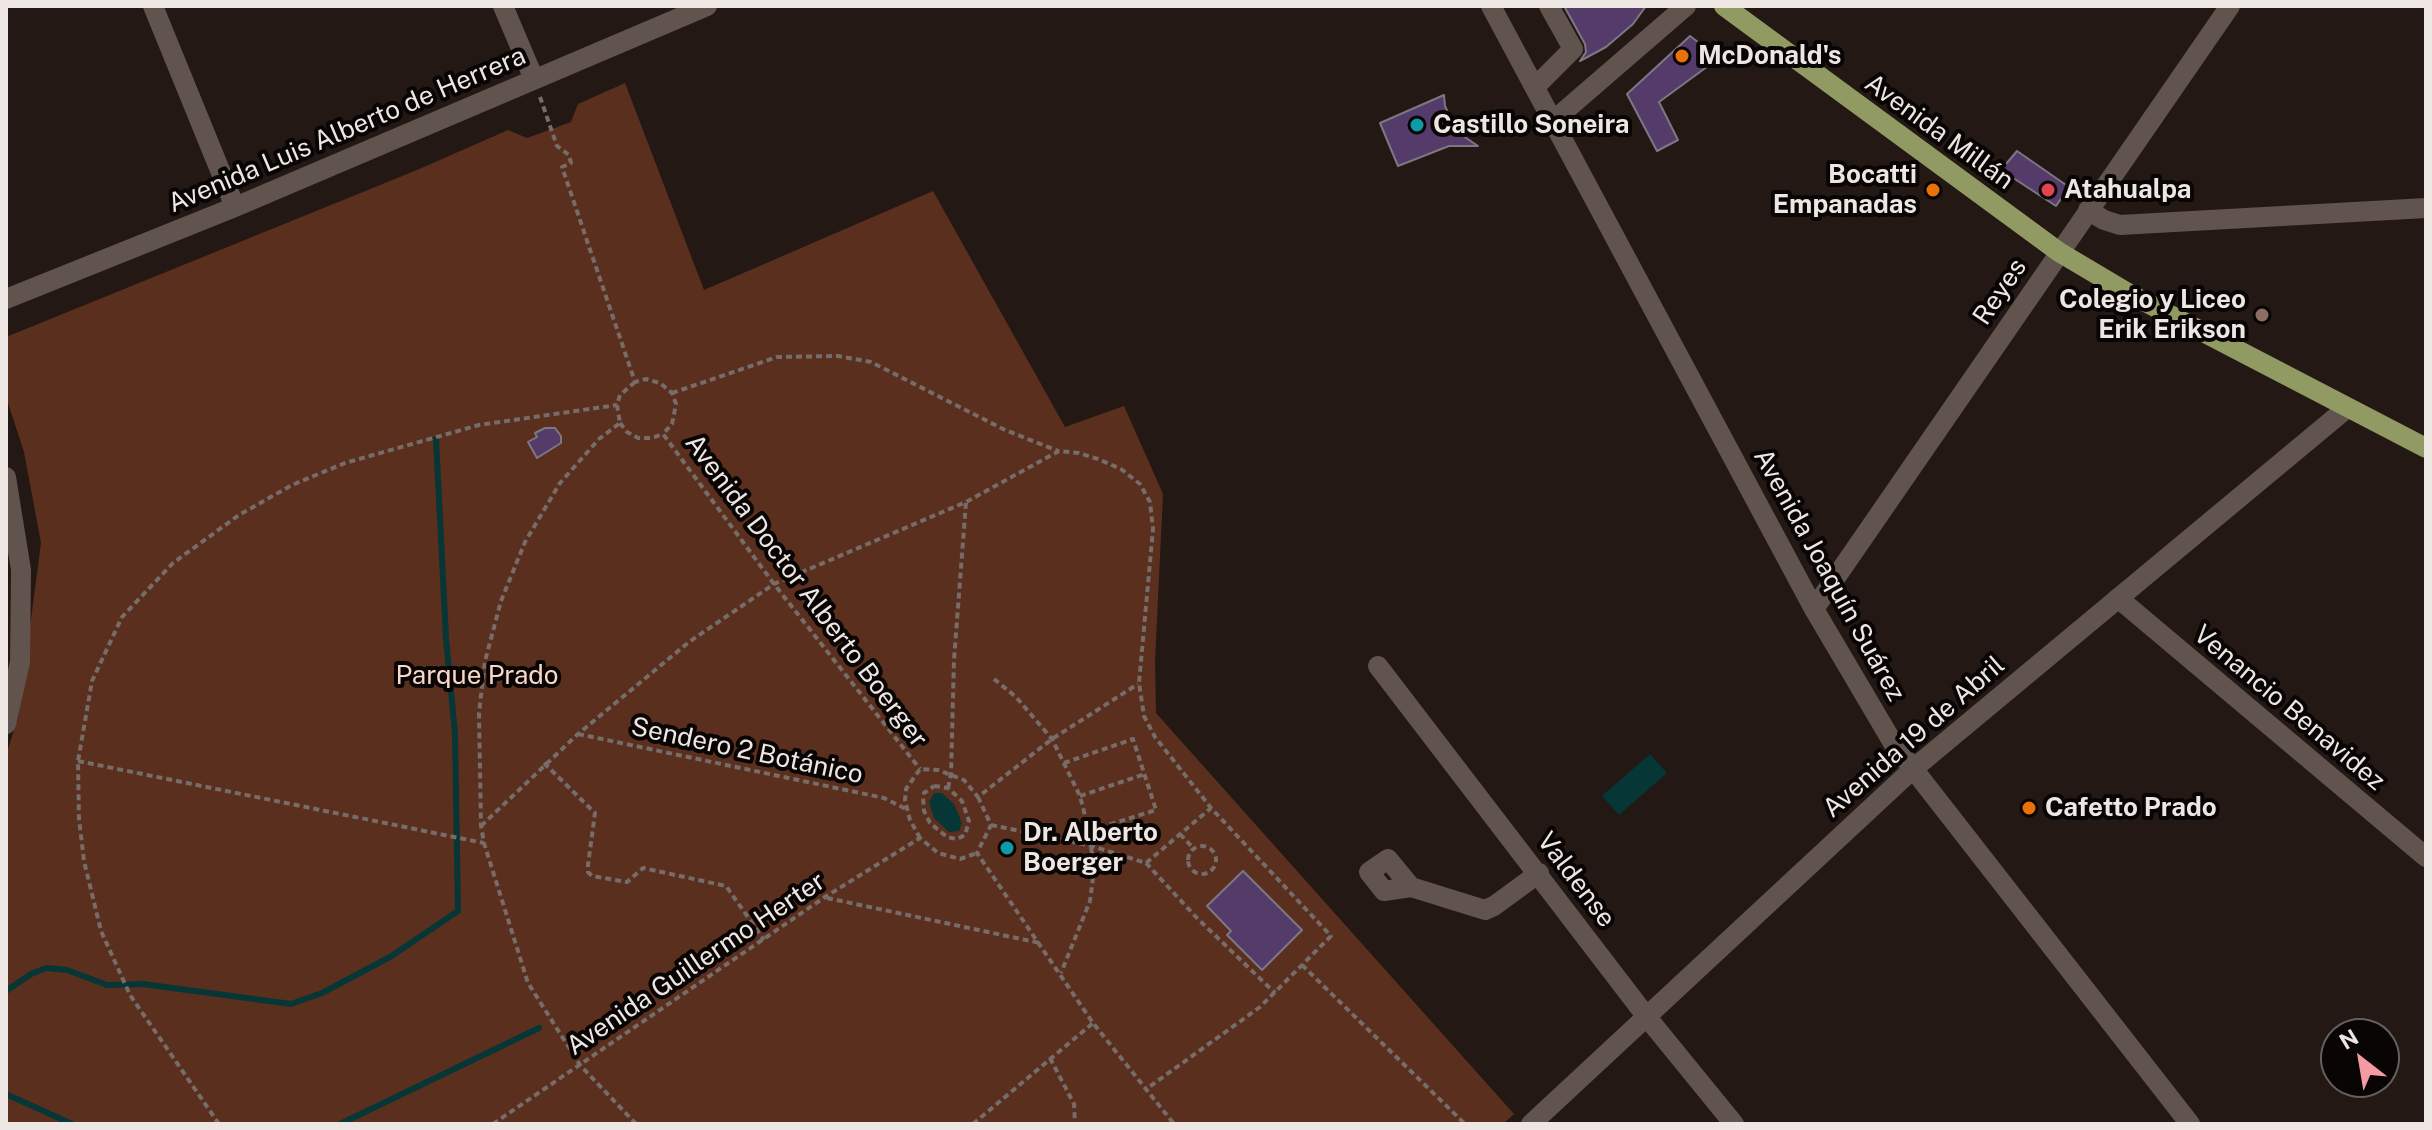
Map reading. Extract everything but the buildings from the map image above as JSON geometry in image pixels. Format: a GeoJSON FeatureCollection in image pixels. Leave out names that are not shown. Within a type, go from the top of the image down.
{"type":"FeatureCollection","features":[{"type":"Feature","properties":{"kind":"main road","name":"Avenida Millán"},"geometry":{"type":"LineString","coordinates":[[1724,6],[2059,252],[2128,293],[2426,448]]}},
{"type":"Feature","properties":{"kind":"street"},"geometry":{"type":"LineString","coordinates":[[153,6],[235,207]]}},
{"type":"Feature","properties":{"kind":"street"},"geometry":{"type":"LineString","coordinates":[[503,6],[534,79]]}},
{"type":"Feature","properties":{"kind":"street","name":"Avenida Luis Alberto de Herrera"},"geometry":{"type":"LineString","coordinates":[[6,299],[235,207],[707,6]]}},
{"type":"Feature","properties":{"kind":"street","name":"Avenida Joaquín Suárez"},"geometry":{"type":"LineString","coordinates":[[1491,6],[1814,609],[1893,743],[2190,1124]]}},
{"type":"Feature","properties":{"kind":"street"},"geometry":{"type":"LineString","coordinates":[[1535,87],[1573,49],[1549,6]]}},
{"type":"Feature","properties":{"kind":"street"},"geometry":{"type":"LineString","coordinates":[[1553,121],[1686,6]]}},
{"type":"Feature","properties":{"kind":"street","name":"Reyes"},"geometry":{"type":"LineString","coordinates":[[1814,609],[2230,6]]}},
{"type":"Feature","properties":{"kind":"street"},"geometry":{"type":"LineString","coordinates":[[2088,210],[2120,225],[2426,208]]}},
{"type":"Feature","properties":{"kind":"street","name":"Avenida 19 de Abril"},"geometry":{"type":"LineString","coordinates":[[1531,1124],[1913,769],[2347,408]]}},
{"type":"Feature","properties":{"kind":"street"},"geometry":{"type":"LineString","coordinates":[[6,477],[21,570],[20,662],[6,724]]}},
{"type":"Feature","properties":{"kind":"street","name":"Venancio Benavidez"},"geometry":{"type":"LineString","coordinates":[[2118,598],[2426,857]]}},
{"type":"Feature","properties":{"kind":"street","name":"Valdense"},"geometry":{"type":"LineString","coordinates":[[1378,666],[1646,1016],[1734,1124]]}},
{"type":"Feature","properties":{"kind":"street"},"geometry":{"type":"LineString","coordinates":[[1411,887],[1485,910],[1539,873]]}},
{"type":"Feature","properties":{"kind":"path"},"geometry":{"type":"LineString","coordinates":[[534,79],[557,146],[569,155],[571,163],[562,167],[635,382]]}},
{"type":"Feature","properties":{"kind":"path"},"geometry":{"type":"LineString","coordinates":[[636,1124],[580,1065],[528,983],[481,826],[479,713],[485,661],[501,601],[525,542],[560,483],[599,439],[620,423],[617,405],[620,395],[635,382],[646,379],[656,381],[672,393],[777,357],[838,356],[871,362],[1003,429],[1059,451],[1079,453],[1121,469],[1140,484],[1150,502],[1153,529],[1139,683],[1144,716],[1155,737],[1211,808],[1331,936],[1275,993],[1145,1090]]}},
{"type":"Feature","properties":{"kind":"path","name":"Avenida Doctor Alberto Boerger"},"geometry":{"type":"LineString","coordinates":[[620,423],[627,432],[638,438],[663,434],[676,414],[672,393]]}},
{"type":"Feature","properties":{"kind":"path"},"geometry":{"type":"LineString","coordinates":[[219,1124],[130,995],[101,931],[84,861],[79,819],[78,761],[92,681],[122,617],[173,563],[239,515],[292,485],[345,463],[404,444],[479,425],[617,405]]}},
{"type":"Feature","properties":{"kind":"path","name":"Avenida Doctor Alberto Boerger"},"geometry":{"type":"LineString","coordinates":[[663,434],[774,584],[920,769]]}},
{"type":"Feature","properties":{"kind":"path"},"geometry":{"type":"LineString","coordinates":[[481,826],[544,763],[689,642],[774,584],[966,502],[1059,451]]}},
{"type":"Feature","properties":{"kind":"path"},"geometry":{"type":"LineString","coordinates":[[948,788],[966,502]]}},
{"type":"Feature","properties":{"kind":"path"},"geometry":{"type":"LineString","coordinates":[[994,679],[1016,697],[1052,739],[1080,796],[1089,831],[1094,870],[1090,901],[1061,973]]}},
{"type":"Feature","properties":{"kind":"path"},"geometry":{"type":"LineString","coordinates":[[978,797],[1052,739],[1139,683]]}},
{"type":"Feature","properties":{"kind":"path","name":"Sendero 2 Botánico"},"geometry":{"type":"LineString","coordinates":[[578,734],[884,798],[906,809]]}},
{"type":"Feature","properties":{"kind":"path"},"geometry":{"type":"LineString","coordinates":[[1064,763],[1133,739],[1156,810],[1089,831]]}},
{"type":"Feature","properties":{"kind":"path"},"geometry":{"type":"LineString","coordinates":[[78,761],[484,843]]}},
{"type":"Feature","properties":{"kind":"path"},"geometry":{"type":"LineString","coordinates":[[544,763],[595,813],[588,865],[592,876],[627,882],[643,868],[726,886],[764,940]]}},
{"type":"Feature","properties":{"kind":"path"},"geometry":{"type":"LineString","coordinates":[[920,769],[951,774],[964,780],[978,797],[991,825],[977,853],[960,859],[938,853],[920,838],[906,809],[906,789],[920,769]]}},
{"type":"Feature","properties":{"kind":"path"},"geometry":{"type":"LineString","coordinates":[[1080,796],[1145,774]]}},
{"type":"Feature","properties":{"kind":"path"},"geometry":{"type":"LineString","coordinates":[[934,786],[948,788],[962,801],[969,821],[965,835],[957,839],[940,834],[924,811],[924,793],[934,786]]}},
{"type":"Feature","properties":{"kind":"path"},"geometry":{"type":"LineString","coordinates":[[1146,863],[1211,808]]}},
{"type":"Feature","properties":{"kind":"path"},"geometry":{"type":"LineString","coordinates":[[991,825],[1092,846],[1146,863],[1196,917],[1275,993]]}},
{"type":"Feature","properties":{"kind":"path"},"geometry":{"type":"LineString","coordinates":[[1180,834],[1194,849]]}},
{"type":"Feature","properties":{"kind":"path","name":"Avenida Guillermo Herter"},"geometry":{"type":"LineString","coordinates":[[493,1124],[825,897],[920,838]]}},
{"type":"Feature","properties":{"kind":"path"},"geometry":{"type":"LineString","coordinates":[[1201,846],[1213,851],[1216,858],[1211,870],[1199,873],[1192,869],[1188,860],[1194,849],[1201,846]]}},
{"type":"Feature","properties":{"kind":"path"},"geometry":{"type":"LineString","coordinates":[[977,853],[1093,1023],[1174,1124]]}},
{"type":"Feature","properties":{"kind":"path"},"geometry":{"type":"LineString","coordinates":[[825,897],[1040,943]]}},
{"type":"Feature","properties":{"kind":"path"},"geometry":{"type":"LineString","coordinates":[[1302,965],[1460,1123]]}},
{"type":"Feature","properties":{"kind":"path"},"geometry":{"type":"LineString","coordinates":[[973,1124],[1093,1023]]}},
{"type":"Feature","properties":{"kind":"path"},"geometry":{"type":"LineString","coordinates":[[1050,1058],[1074,1104],[1075,1124]]}},
{"type":"Feature","properties":{"kind":"green space","name":"Parque Prado"},"geometry":{"type":"Polygon","coordinates":[[[625,83],[704,290],[933,191],[1065,427],[1124,406],[1163,494],[1155,661],[1156,713],[1514,1114],[1503,1124],[6,1124],[6,755],[18,718],[41,543],[24,452],[6,397],[6,337],[508,130],[527,138],[571,122],[578,104],[625,83]]]}},
{"type":"Feature","properties":{"kind":"water"},"geometry":{"type":"Polygon","coordinates":[[[1650,754],[1667,773],[1619,815],[1602,796],[1650,754]]]}},
{"type":"Feature","properties":{"kind":"water"},"geometry":{"type":"Polygon","coordinates":[[[934,793],[942,793],[954,804],[962,823],[959,831],[949,832],[934,818],[929,802],[934,793]]]}},
{"type":"Feature","properties":{"kind":"waterway"},"geometry":{"type":"LineString","coordinates":[[6,991],[46,968],[67,970],[107,985],[143,984],[291,1004],[322,993],[390,957],[458,911],[455,734],[446,638],[436,439]]}},
{"type":"Feature","properties":{"kind":"waterway"},"geometry":{"type":"LineString","coordinates":[[340,1124],[539,1028]]}},
{"type":"Feature","properties":{"kind":"waterway"},"geometry":{"type":"LineString","coordinates":[[6,1094],[72,1124]]}},
{"type":"Feature","properties":{"kind":"place","name":"McDonald's"},"geometry":{"type":"Point","coordinates":[1682,56]}},
{"type":"Feature","properties":{"kind":"place","name":"Castillo Soneira"},"geometry":{"type":"Point","coordinates":[1417,125]}},
{"type":"Feature","properties":{"kind":"place","name":"Bocatti Empanadas"},"geometry":{"type":"Point","coordinates":[1933,190]}},
{"type":"Feature","properties":{"kind":"place","name":"Atahualpa"},"geometry":{"type":"Point","coordinates":[2048,190]}},
{"type":"Feature","properties":{"kind":"place","name":"Colegio y Liceo Erik Erikson"},"geometry":{"type":"Point","coordinates":[2262,315]}},
{"type":"Feature","properties":{"kind":"place","name":"Cafetto Prado"},"geometry":{"type":"Point","coordinates":[2029,808]}},
{"type":"Feature","properties":{"kind":"place","name":"Dr. Alberto Boerger"},"geometry":{"type":"Point","coordinates":[1007,848]}}]}
